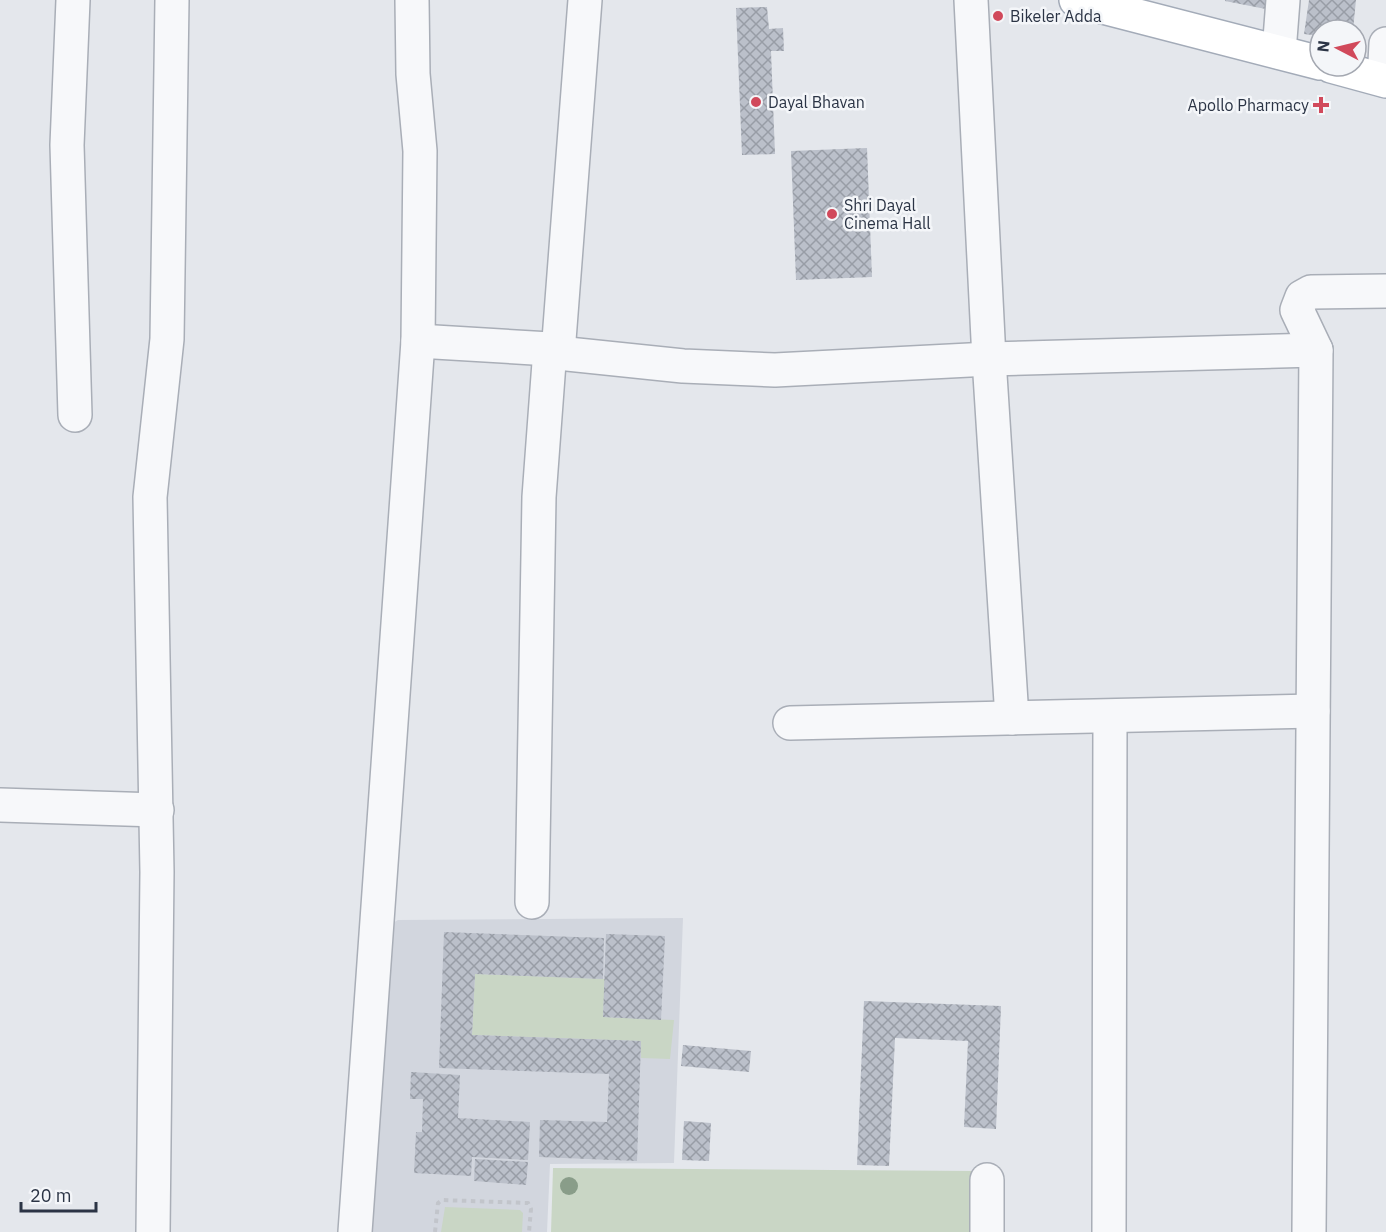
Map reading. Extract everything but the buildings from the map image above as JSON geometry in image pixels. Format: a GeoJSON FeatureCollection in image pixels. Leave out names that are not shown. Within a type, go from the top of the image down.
{"type":"FeatureCollection","features":[{"type":"Feature","properties":{"kind":"main road"},"geometry":{"type":"LineString","coordinates":[[1076,0],[1308,60]]}},
{"type":"Feature","properties":{"kind":"main road"},"geometry":{"type":"LineString","coordinates":[[1368,76],[1385,80]]}},
{"type":"Feature","properties":{"kind":"street"},"geometry":{"type":"LineString","coordinates":[[73,0],[66,145],[75,415]]}},
{"type":"Feature","properties":{"kind":"street"},"geometry":{"type":"LineString","coordinates":[[153,1232],[157,810],[150,497],[167,339],[172,0]]}},
{"type":"Feature","properties":{"kind":"street"},"geometry":{"type":"LineString","coordinates":[[355,1232],[418,341],[420,152],[413,74],[412,0]]}},
{"type":"Feature","properties":{"kind":"street"},"geometry":{"type":"LineString","coordinates":[[532,902],[540,497],[585,0]]}},
{"type":"Feature","properties":{"kind":"street"},"geometry":{"type":"LineString","coordinates":[[971,0],[989,358],[1012,718]]}},
{"type":"Feature","properties":{"kind":"street"},"geometry":{"type":"LineString","coordinates":[[1279,52],[1283,0]]}},
{"type":"Feature","properties":{"kind":"street"},"geometry":{"type":"LineString","coordinates":[[1385,80],[1386,44]]}},
{"type":"Feature","properties":{"kind":"street"},"geometry":{"type":"LineString","coordinates":[[1309,1232],[1316,350],[1297,310],[1302,297],[1311,292],[1324,290],[1386,291]]}},
{"type":"Feature","properties":{"kind":"street"},"geometry":{"type":"LineString","coordinates":[[418,341],[554,351],[683,366],[775,370],[989,358],[1316,350]]}},
{"type":"Feature","properties":{"kind":"street"},"geometry":{"type":"LineString","coordinates":[[790,723],[1313,711]]}},
{"type":"Feature","properties":{"kind":"street"},"geometry":{"type":"LineString","coordinates":[[1108,1232],[1110,717]]}},
{"type":"Feature","properties":{"kind":"street"},"geometry":{"type":"LineString","coordinates":[[0,805],[157,810]]}},
{"type":"Feature","properties":{"kind":"street"},"geometry":{"type":"LineString","coordinates":[[987,1180],[987,1232]]}},
{"type":"Feature","properties":{"kind":"path"},"geometry":{"type":"LineString","coordinates":[[435,1232],[438,1203],[442,1200],[528,1203],[531,1209],[530,1232]]}},
{"type":"Feature","properties":{"kind":"shaded area"},"geometry":{"type":"Polygon","coordinates":[[[683,918],[674,1163],[550,1164],[547,1232],[371,1232],[391,924],[398,920],[683,918]]]}},
{"type":"Feature","properties":{"kind":"green space"},"geometry":{"type":"Polygon","coordinates":[[[475,974],[605,979],[603,1017],[674,1020],[670,1059],[641,1058],[641,1041],[472,1035],[475,974]]]}},
{"type":"Feature","properties":{"kind":"green space"},"geometry":{"type":"Polygon","coordinates":[[[553,1168],[975,1171],[976,1232],[551,1232],[553,1168]]]}},
{"type":"Feature","properties":{"kind":"green space"},"geometry":{"type":"Polygon","coordinates":[[[445,1207],[520,1210],[523,1213],[522,1232],[441,1232],[445,1207]]]}},
{"type":"Feature","properties":{"kind":"place","name":"Bikeler Adda"},"geometry":{"type":"Point","coordinates":[998,16]}},
{"type":"Feature","properties":{"kind":"place","name":"Dayal Bhavan"},"geometry":{"type":"Point","coordinates":[756,102]}},
{"type":"Feature","properties":{"kind":"place","name":"Apollo Pharmacy"},"geometry":{"type":"Point","coordinates":[1321,105]}},
{"type":"Feature","properties":{"kind":"place","name":"Shri Dayal Cinema Hall"},"geometry":{"type":"Point","coordinates":[832,214]}}]}
